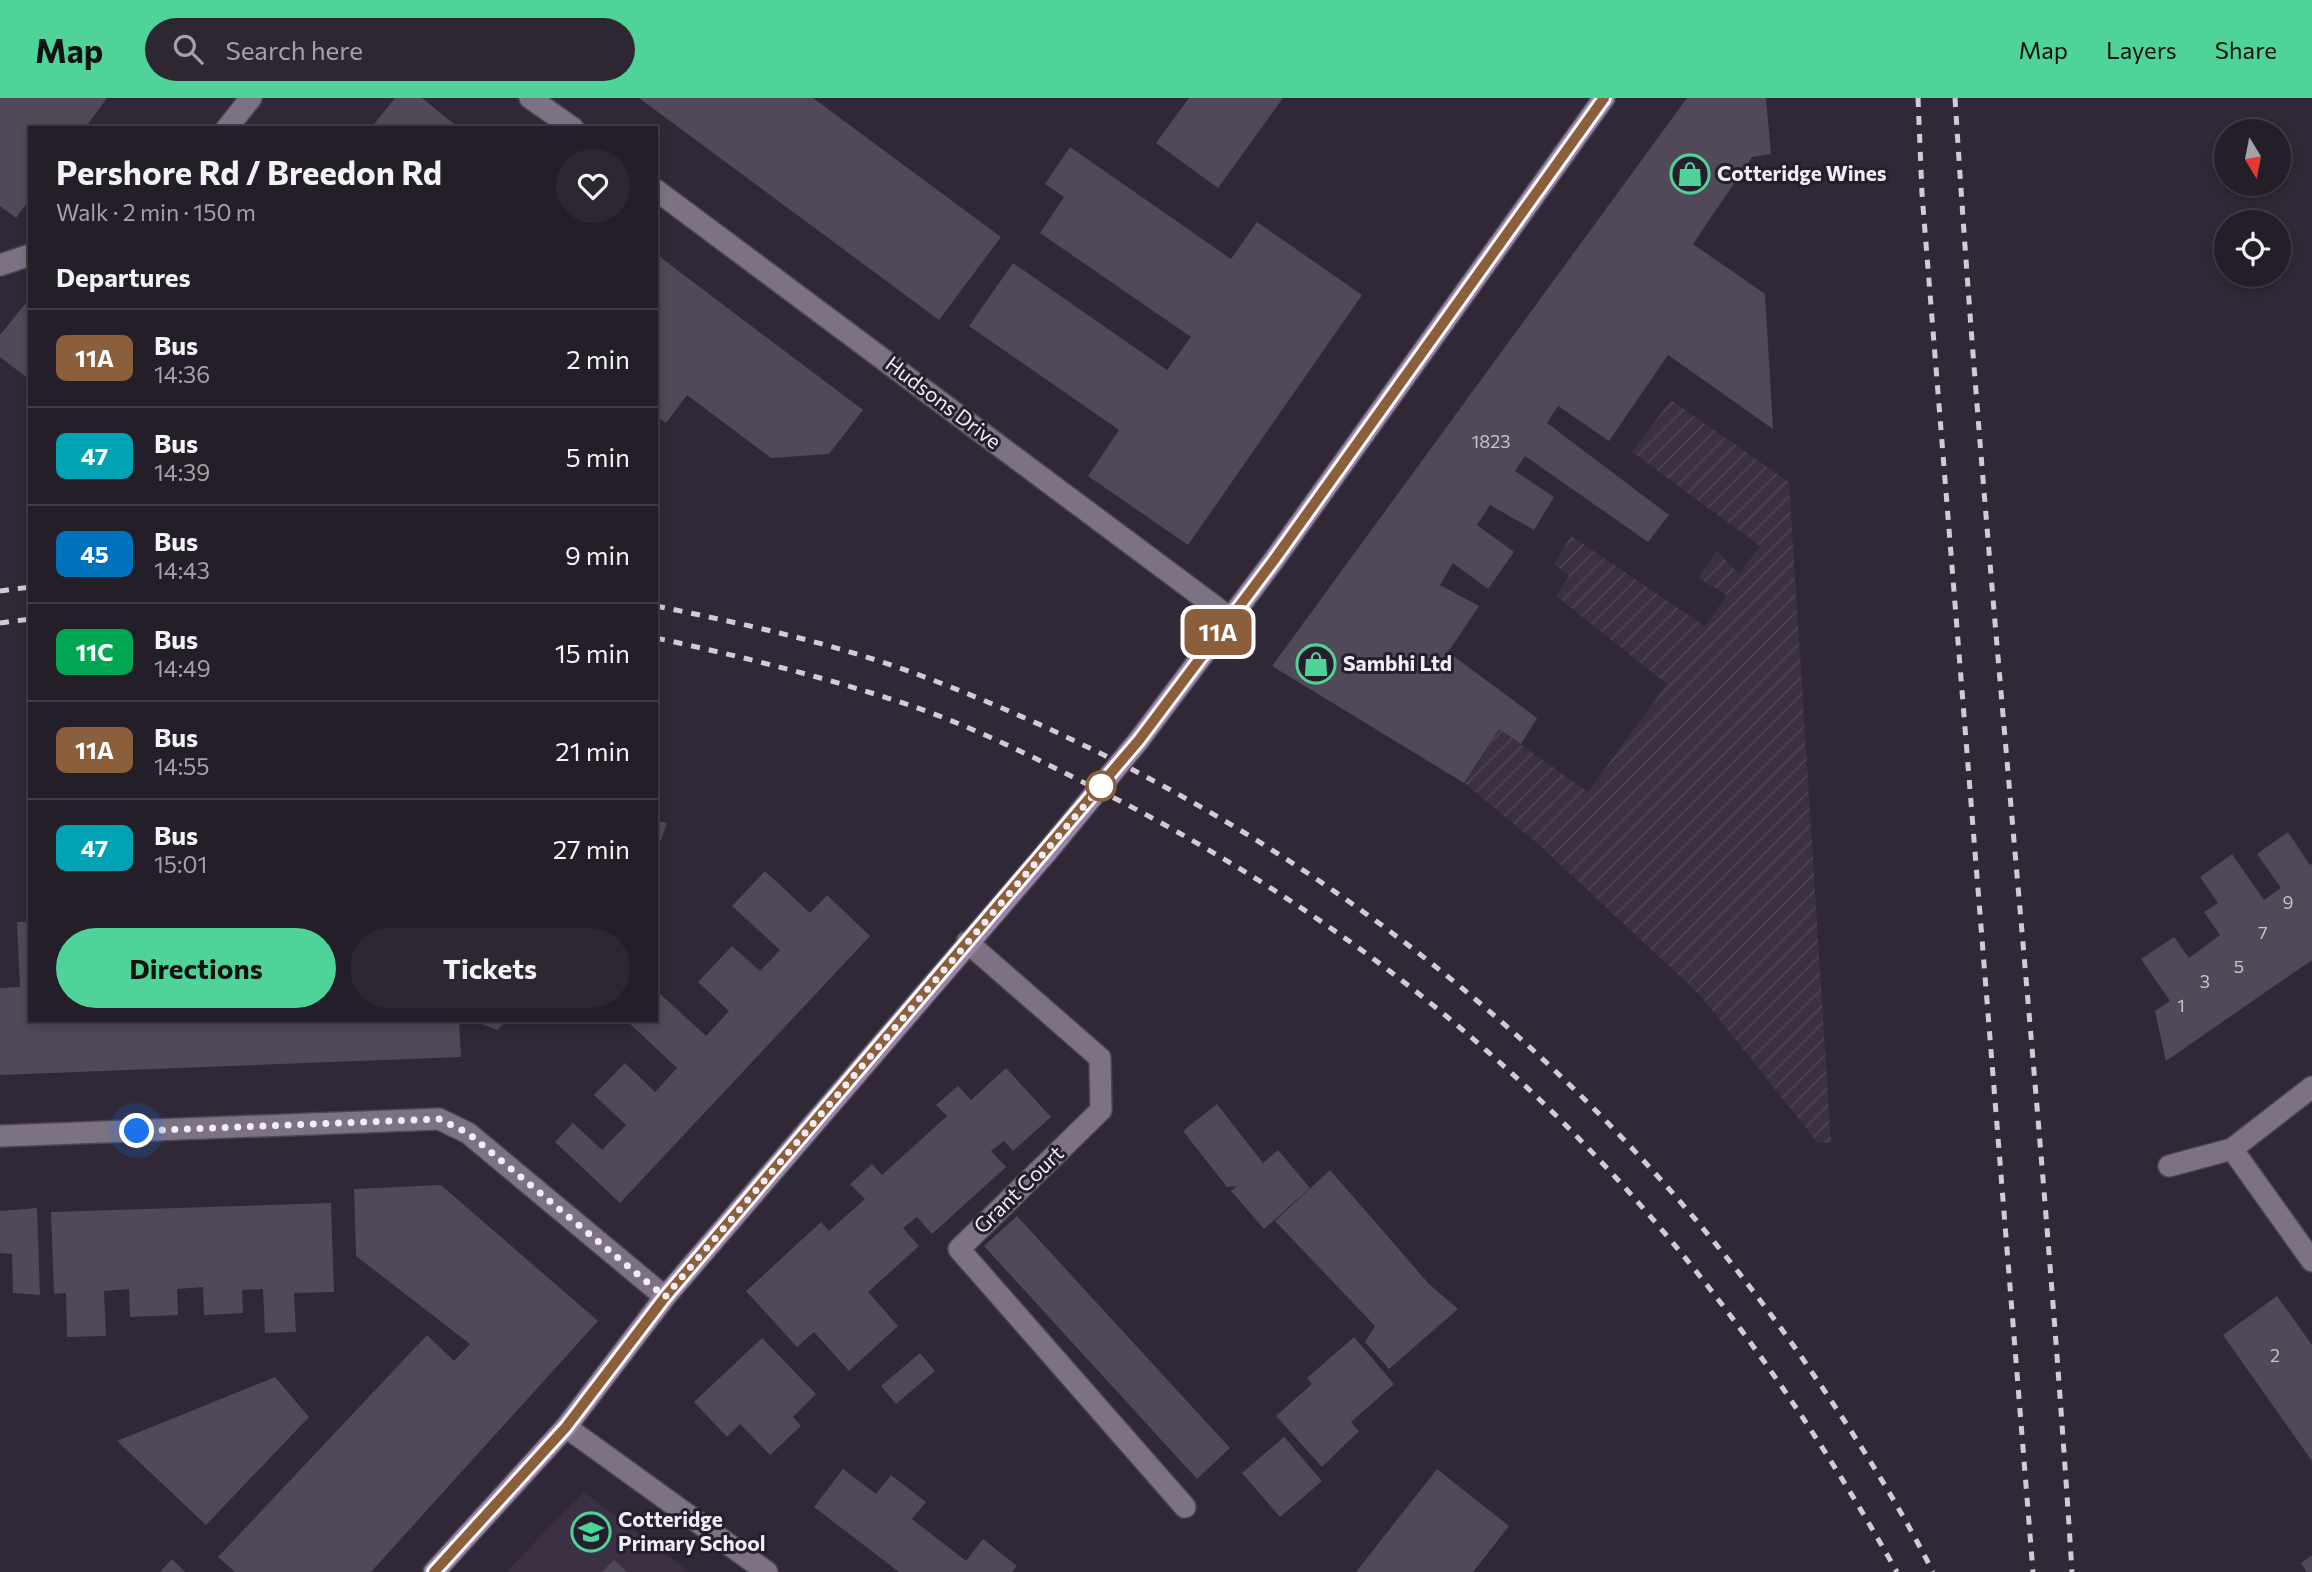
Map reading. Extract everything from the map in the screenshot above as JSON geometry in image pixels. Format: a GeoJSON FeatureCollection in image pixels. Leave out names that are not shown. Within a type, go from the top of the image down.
{"type":"FeatureCollection","features":[{"type":"Feature","properties":{"kind":"main road"},"geometry":{"type":"LineString","coordinates":[[434,1572],[566,1427],[665,1297],[1046,853],[1139,740],[1274,560],[1602,99]]}},
{"type":"Feature","properties":{"kind":"street"},"geometry":{"type":"LineString","coordinates":[[229,126],[251,98]]}},
{"type":"Feature","properties":{"kind":"street"},"geometry":{"type":"LineString","coordinates":[[540,100],[571,126]]}},
{"type":"Feature","properties":{"kind":"street","name":"Hudsons Drive"},"geometry":{"type":"LineString","coordinates":[[658,191],[1229,617]]}},
{"type":"Feature","properties":{"kind":"street"},"geometry":{"type":"LineString","coordinates":[[0,265],[28,257]]}},
{"type":"Feature","properties":{"kind":"street","name":"Grant Court"},"geometry":{"type":"LineString","coordinates":[[967,942],[1100,1058],[1101,1110],[958,1249],[1185,1507]]}},
{"type":"Feature","properties":{"kind":"street"},"geometry":{"type":"LineString","coordinates":[[2169,1166],[2232,1149],[2312,1087]]}},
{"type":"Feature","properties":{"kind":"street"},"geometry":{"type":"LineString","coordinates":[[0,1136],[439,1119],[468,1133],[665,1297]]}},
{"type":"Feature","properties":{"kind":"street"},"geometry":{"type":"LineString","coordinates":[[2232,1149],[2312,1261]]}},
{"type":"Feature","properties":{"kind":"street"},"geometry":{"type":"LineString","coordinates":[[566,1427],[767,1572]]}},
{"type":"Feature","properties":{"kind":"shaded area"},"geometry":{"type":"Polygon","coordinates":[[[1671,400],[1789,482],[1831,1143],[1818,1143],[1700,995],[1537,843],[1464,783],[1499,729],[1588,792],[1667,684],[1556,596],[1569,576],[1554,564],[1571,536],[1705,626],[1727,595],[1698,578],[1717,551],[1739,574],[1760,546],[1632,452],[1671,400]]]}},
{"type":"Feature","properties":{"kind":"shaded area","name":"Cotteridge Primary School"},"geometry":{"type":"Polygon","coordinates":[[[584,1492],[689,1572],[506,1572],[584,1492]]]}},
{"type":"Feature","properties":{"kind":"building"},"geometry":{"type":"Polygon","coordinates":[[[0,98],[107,98],[86,126],[28,126],[28,202],[16,218],[0,206],[0,98]]]}},
{"type":"Feature","properties":{"kind":"building"},"geometry":{"type":"Polygon","coordinates":[[[395,98],[422,98],[457,126],[373,126],[395,98]]]}},
{"type":"Feature","properties":{"kind":"building"},"geometry":{"type":"Polygon","coordinates":[[[639,98],[813,98],[1001,237],[939,320],[639,98]]]}},
{"type":"Feature","properties":{"kind":"building"},"geometry":{"type":"Polygon","coordinates":[[[1189,98],[1283,98],[1218,188],[1156,143],[1189,98]]]}},
{"type":"Feature","properties":{"kind":"building"},"geometry":{"type":"Polygon","coordinates":[[[1687,98],[1766,98],[1771,154],[1752,157],[1693,244],[1765,294],[1773,429],[1668,355],[1609,441],[1558,406],[1547,423],[1669,515],[1648,542],[1525,456],[1515,471],[1554,497],[1534,530],[1490,505],[1477,525],[1514,552],[1488,589],[1453,563],[1440,585],[1479,606],[1448,652],[1537,718],[1521,744],[1499,729],[1464,783],[1272,666],[1687,98]]]}},
{"type":"Feature","properties":{"kind":"building"},"geometry":{"type":"Polygon","coordinates":[[[1070,147],[1231,259],[1257,222],[1362,295],[1188,545],[1088,476],[1119,430],[969,326],[1013,263],[1167,370],[1191,337],[1040,233],[1064,197],[1045,184],[1070,147]]]}},
{"type":"Feature","properties":{"kind":"building"},"geometry":{"type":"Polygon","coordinates":[[[658,256],[863,410],[829,454],[771,458],[687,395],[666,423],[658,417],[658,256]]]}},
{"type":"Feature","properties":{"kind":"building"},"geometry":{"type":"Polygon","coordinates":[[[28,300],[28,378],[0,357],[0,335],[28,300]]]}},
{"type":"Feature","properties":{"kind":"building"},"geometry":{"type":"Polygon","coordinates":[[[658,821],[667,823],[658,848],[658,821]]]}},
{"type":"Feature","properties":{"kind":"building"},"geometry":{"type":"Polygon","coordinates":[[[2288,832],[2310,865],[2312,864],[2312,960],[2166,1061],[2155,1011],[2170,1001],[2141,959],[2174,937],[2189,958],[2220,935],[2204,912],[2218,903],[2200,877],[2232,854],[2264,900],[2281,888],[2257,854],[2288,832]]]}},
{"type":"Feature","properties":{"kind":"building"},"geometry":{"type":"Polygon","coordinates":[[[765,871],[810,913],[827,895],[870,936],[620,1203],[555,1142],[573,1123],[602,1150],[626,1125],[594,1095],[625,1063],[655,1092],[677,1068],[628,1022],[658,1022],[658,992],[706,1036],[729,1011],[698,982],[732,946],[760,971],[780,950],[732,906],[765,871]]]}},
{"type":"Feature","properties":{"kind":"building"},"geometry":{"type":"Polygon","coordinates":[[[17,922],[28,922],[28,1022],[459,1022],[461,1057],[0,1075],[0,988],[20,987],[17,922]]]}},
{"type":"Feature","properties":{"kind":"building"},"geometry":{"type":"Polygon","coordinates":[[[477,1022],[505,1022],[497,1030],[477,1022]]]}},
{"type":"Feature","properties":{"kind":"building"},"geometry":{"type":"Polygon","coordinates":[[[1006,1068],[1051,1117],[1013,1151],[1004,1141],[991,1151],[1006,1167],[932,1234],[917,1217],[903,1228],[919,1246],[868,1292],[898,1326],[849,1371],[814,1332],[797,1347],[746,1291],[821,1222],[829,1231],[865,1199],[850,1184],[872,1164],[882,1175],[947,1116],[936,1105],[958,1086],[971,1100],[1006,1068]]]}},
{"type":"Feature","properties":{"kind":"building"},"geometry":{"type":"Polygon","coordinates":[[[1217,1104],[1263,1163],[1278,1150],[1310,1188],[1264,1229],[1231,1191],[1237,1186],[1227,1187],[1183,1131],[1217,1104]]]}},
{"type":"Feature","properties":{"kind":"building"},"geometry":{"type":"Polygon","coordinates":[[[1330,1170],[1429,1284],[1458,1309],[1389,1369],[1365,1342],[1375,1326],[1275,1221],[1330,1170]]]}},
{"type":"Feature","properties":{"kind":"building"},"geometry":{"type":"Polygon","coordinates":[[[441,1185],[598,1321],[371,1572],[235,1572],[218,1557],[427,1335],[454,1361],[470,1344],[356,1256],[354,1189],[441,1185]]]}},
{"type":"Feature","properties":{"kind":"building"},"geometry":{"type":"Polygon","coordinates":[[[331,1203],[334,1292],[294,1293],[296,1332],[265,1333],[263,1289],[242,1290],[243,1313],[204,1315],[203,1287],[177,1289],[178,1315],[130,1317],[129,1289],[104,1291],[106,1336],[67,1337],[66,1293],[54,1294],[51,1212],[331,1203]]]}},
{"type":"Feature","properties":{"kind":"building"},"geometry":{"type":"Polygon","coordinates":[[[37,1208],[40,1295],[13,1293],[12,1254],[0,1253],[0,1211],[37,1208]]]}},
{"type":"Feature","properties":{"kind":"building"},"geometry":{"type":"Polygon","coordinates":[[[1017,1216],[1230,1448],[1197,1479],[984,1246],[1017,1216]]]}},
{"type":"Feature","properties":{"kind":"building"},"geometry":{"type":"Polygon","coordinates":[[[2277,1296],[2312,1345],[2312,1461],[2223,1335],[2277,1296]]]}},
{"type":"Feature","properties":{"kind":"building"},"geometry":{"type":"Polygon","coordinates":[[[1354,1337],[1394,1384],[1351,1422],[1359,1431],[1322,1467],[1276,1416],[1312,1384],[1307,1378],[1354,1337]]]}},
{"type":"Feature","properties":{"kind":"building"},"geometry":{"type":"Polygon","coordinates":[[[762,1338],[816,1394],[793,1417],[801,1426],[770,1455],[740,1424],[727,1437],[694,1402],[762,1338]]]}},
{"type":"Feature","properties":{"kind":"building"},"geometry":{"type":"Polygon","coordinates":[[[920,1353],[935,1371],[896,1404],[881,1386],[920,1353]]]}},
{"type":"Feature","properties":{"kind":"building"},"geometry":{"type":"Polygon","coordinates":[[[275,1377],[309,1417],[206,1525],[117,1441],[275,1377]]]}},
{"type":"Feature","properties":{"kind":"building"},"geometry":{"type":"Polygon","coordinates":[[[1284,1437],[1322,1481],[1280,1517],[1242,1473],[1284,1437]]]}},
{"type":"Feature","properties":{"kind":"building"},"geometry":{"type":"Polygon","coordinates":[[[843,1469],[876,1494],[891,1475],[926,1502],[912,1519],[966,1561],[983,1539],[1017,1566],[1012,1572],[899,1572],[814,1507],[843,1469]]]}},
{"type":"Feature","properties":{"kind":"building"},"geometry":{"type":"Polygon","coordinates":[[[1437,1469],[1509,1526],[1473,1572],[1356,1572],[1437,1469]]]}},
{"type":"Feature","properties":{"kind":"building"},"geometry":{"type":"Polygon","coordinates":[[[2312,1555],[2312,1572],[2307,1572],[2301,1563],[2312,1555]]]}},
{"type":"Feature","properties":{"kind":"building"},"geometry":{"type":"Polygon","coordinates":[[[172,1559],[185,1572],[160,1572],[172,1559]]]}},
{"type":"Feature","properties":{"kind":"building"},"geometry":{"type":"Polygon","coordinates":[[[614,1560],[627,1572],[602,1572],[614,1560]]]}},
{"type":"Feature","properties":{"kind":"railway"},"geometry":{"type":"LineString","coordinates":[[1918,98],[1922,194],[2033,1572]]}},
{"type":"Feature","properties":{"kind":"railway"},"geometry":{"type":"LineString","coordinates":[[1955,98],[1982,467],[2045,1203],[2072,1572]]}},
{"type":"Feature","properties":{"kind":"railway"},"geometry":{"type":"LineString","coordinates":[[0,591],[28,587]]}},
{"type":"Feature","properties":{"kind":"railway"},"geometry":{"type":"LineString","coordinates":[[658,606],[857,654],[922,676],[1053,731],[1179,794],[1298,867],[1411,948],[1518,1037],[1619,1134],[1712,1239],[1798,1352],[1834,1406],[1886,1487],[1933,1572]]}},
{"type":"Feature","properties":{"kind":"railway"},"geometry":{"type":"LineString","coordinates":[[0,623],[28,619]]}},
{"type":"Feature","properties":{"kind":"railway"},"geometry":{"type":"LineString","coordinates":[[658,638],[844,685],[906,704],[990,737],[1126,804],[1251,875],[1366,953],[1472,1038],[1570,1129],[1660,1228],[1745,1335],[1823,1449],[1897,1572]]}},
{"type":"Feature","properties":{"kind":"bus line","name":"11A"},"geometry":{"type":"LineString","coordinates":[[434,1572],[566,1427],[665,1297],[1046,853],[1139,740],[1274,560],[1604,98]]}},
{"type":"Feature","properties":{"kind":"place","name":"Cotteridge Wines"},"geometry":{"type":"Point","coordinates":[1690,174]}},
{"type":"Feature","properties":{"kind":"place","name":"Sambhi Ltd"},"geometry":{"type":"Point","coordinates":[1316,664]}},
{"type":"Feature","properties":{"kind":"place","name":"Cotteridge Primary School"},"geometry":{"type":"Point","coordinates":[591,1532]}},
{"type":"Feature","properties":{"kind":"route"},"geometry":{"type":"LineString","coordinates":[[137,1131],[439,1119],[468,1133],[665,1297],[1108,778],[1101,786]]}}]}
